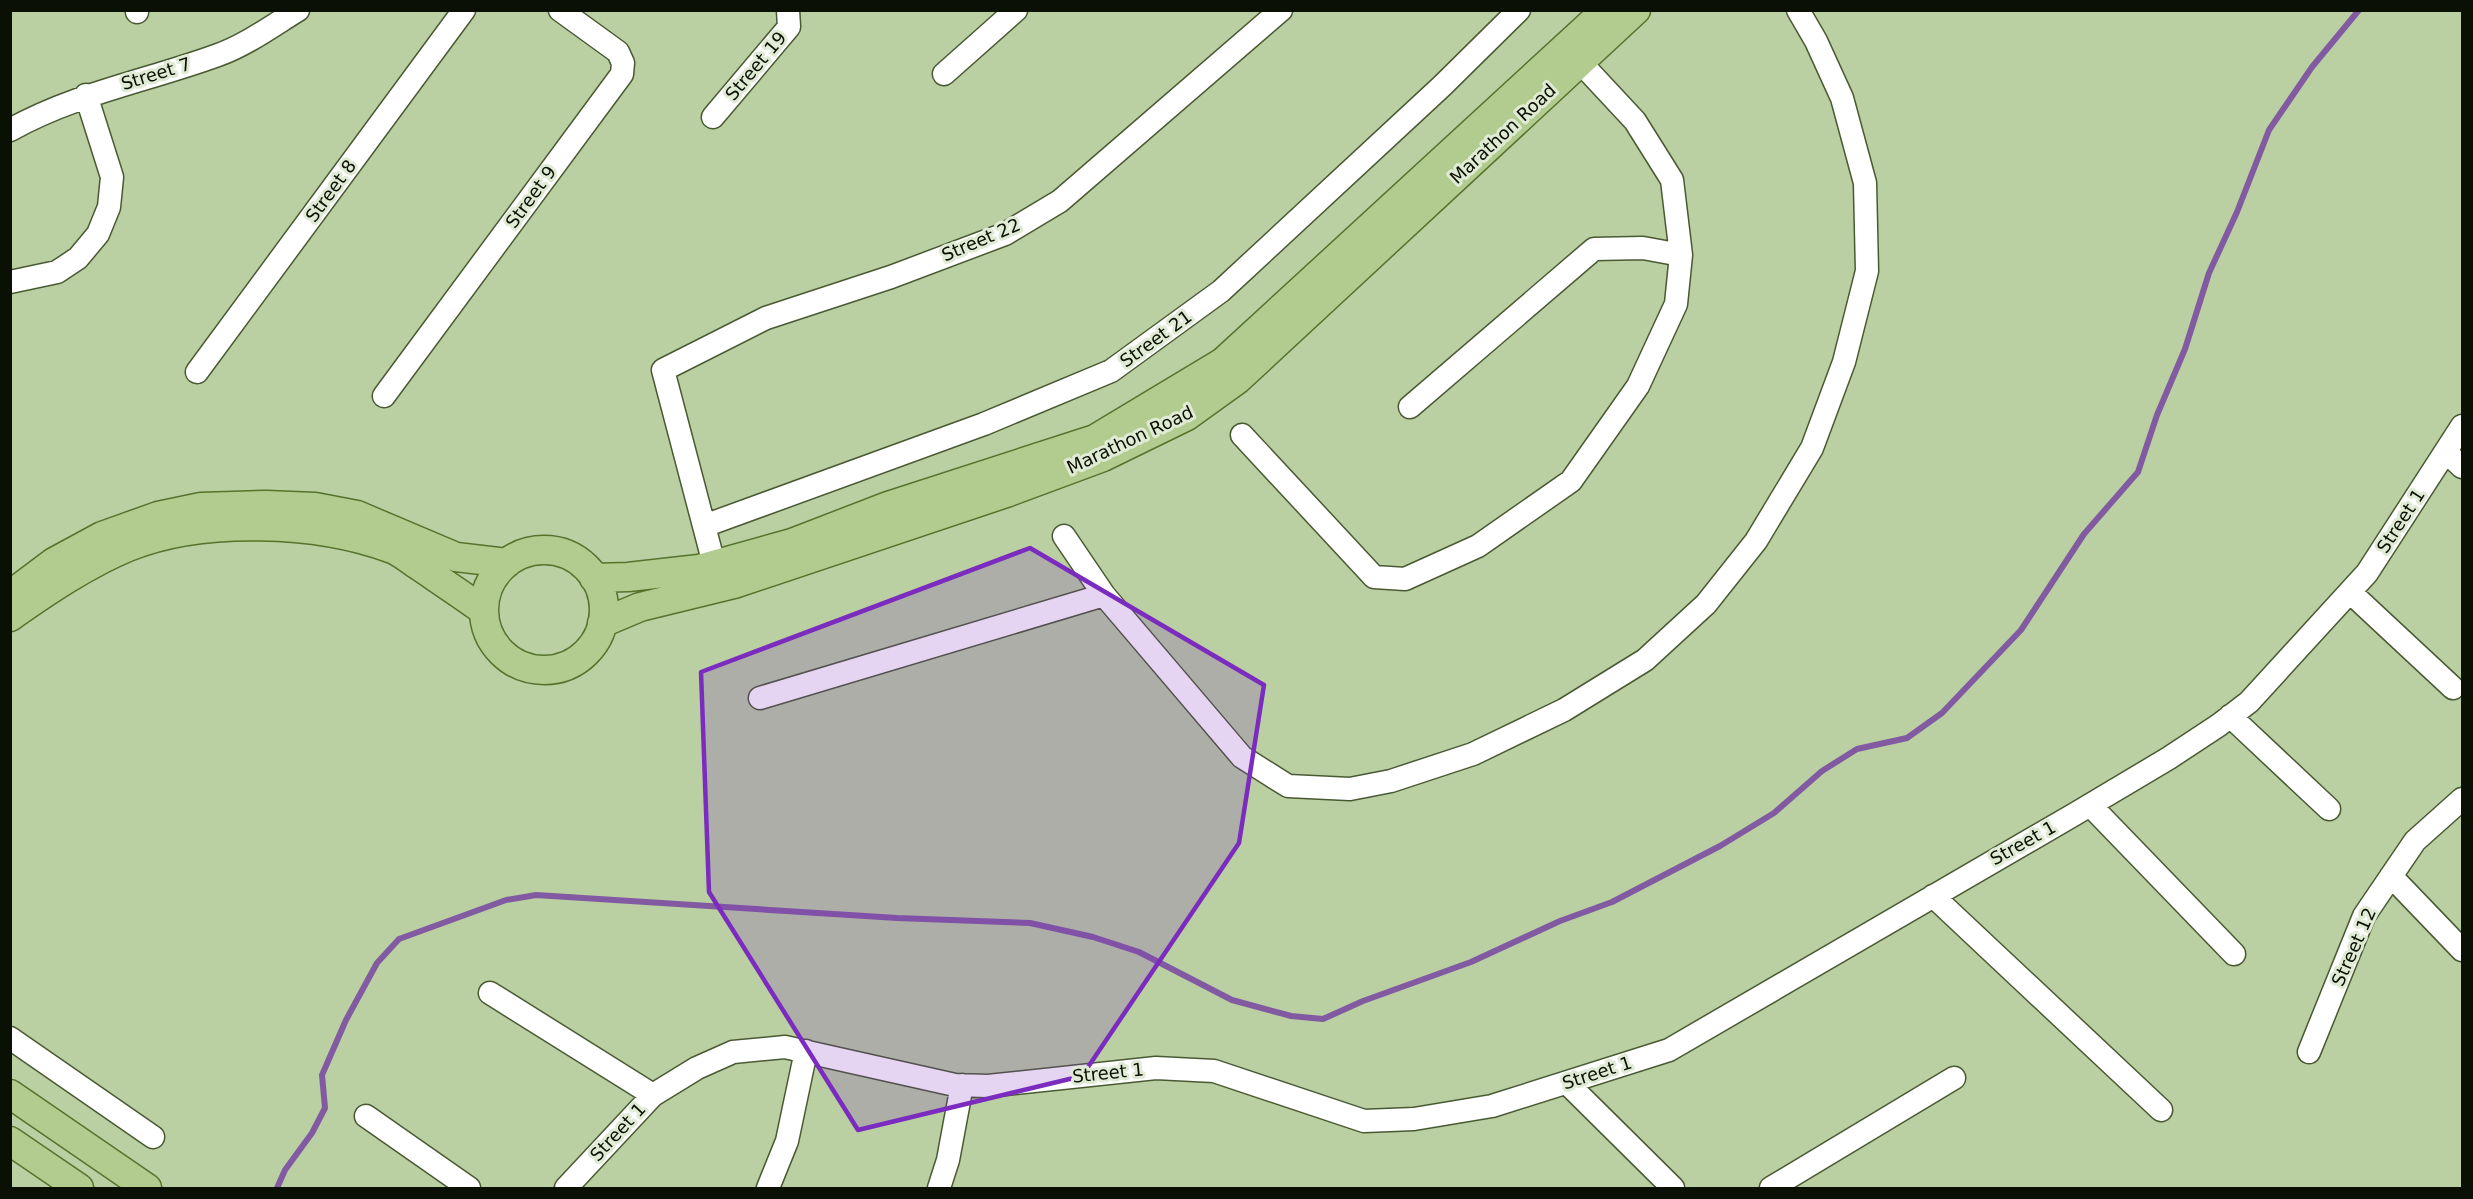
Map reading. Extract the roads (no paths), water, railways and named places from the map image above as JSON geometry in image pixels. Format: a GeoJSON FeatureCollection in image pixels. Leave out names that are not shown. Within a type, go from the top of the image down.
{"type":"FeatureCollection","features":[{"type":"Feature","properties":{"kind":"main road","name":"Marathon Road"},"geometry":{"type":"LineString","coordinates":[[594,578],[627,577],[699,568],[792,543],[888,506],[1095,439],[1223,362],[1606,10]]}},
{"type":"Feature","properties":{"kind":"main road","name":"Marathon Road"},"geometry":{"type":"LineString","coordinates":[[602,623],[640,607],[734,584],[1006,493],[1103,456],[1187,416],[1237,380],[1636,10]]}},
{"type":"Feature","properties":{"kind":"main road"},"geometry":{"type":"LineString","coordinates":[[10,595],[54,562],[102,536],[159,516],[201,507],[266,505],[315,507],[347,513],[409,535],[456,557],[507,563]]}},
{"type":"Feature","properties":{"kind":"main road"},"geometry":{"type":"LineString","coordinates":[[10,617],[37,598],[128,548],[170,534],[242,527],[292,528],[350,536],[394,550],[483,610]]}},
{"type":"Feature","properties":{"kind":"main road"},"geometry":{"type":"LineString","coordinates":[[533,550],[554,550],[573,557],[588,569],[594,578],[604,604],[602,623],[595,641],[583,656],[567,666],[548,670],[529,669],[512,661],[497,648],[487,630],[483,610],[487,589],[498,571],[514,557],[533,550]]}},
{"type":"Feature","properties":{"kind":"main road"},"geometry":{"type":"LineString","coordinates":[[10,1094],[147,1188]]}},
{"type":"Feature","properties":{"kind":"main road"},"geometry":{"type":"LineString","coordinates":[[10,1140],[79,1188]]}},
{"type":"Feature","properties":{"kind":"street","name":"Street 7"},"geometry":{"type":"LineString","coordinates":[[10,130],[86,95],[219,55],[241,45],[298,10]]}},
{"type":"Feature","properties":{"kind":"street","name":"Street 8"},"geometry":{"type":"LineString","coordinates":[[197,372],[464,10]]}},
{"type":"Feature","properties":{"kind":"street","name":"Street 9"},"geometry":{"type":"LineString","coordinates":[[384,396],[622,74],[623,63],[618,52],[585,17],[560,10]]}},
{"type":"Feature","properties":{"kind":"street","name":"Street 19"},"geometry":{"type":"LineString","coordinates":[[713,117],[789,27],[788,10]]}},
{"type":"Feature","properties":{"kind":"street"},"geometry":{"type":"LineString","coordinates":[[944,74],[1016,10]]}},
{"type":"Feature","properties":{"kind":"street","name":"Street 22"},"geometry":{"type":"LineString","coordinates":[[704,526],[663,370],[766,318],[891,277],[1005,234],[1060,201],[1281,10]]}},
{"type":"Feature","properties":{"kind":"street","name":"Street 21"},"geometry":{"type":"LineString","coordinates":[[704,526],[984,424],[1111,371],[1221,291],[1442,86],[1520,10]]}},
{"type":"Feature","properties":{"kind":"street"},"geometry":{"type":"LineString","coordinates":[[1064,536],[1104,595],[1242,757],[1288,786],[1350,789],[1391,781],[1473,754],[1564,710],[1645,660],[1713,596],[1756,541],[1812,448],[1844,362],[1867,271],[1865,183],[1842,98],[1798,10]]}},
{"type":"Feature","properties":{"kind":"street"},"geometry":{"type":"LineString","coordinates":[[1242,435],[1374,577],[1405,579],[1478,546],[1571,481],[1638,386],[1676,304],[1681,255],[1671,180],[1635,121],[1581,63]]}},
{"type":"Feature","properties":{"kind":"street"},"geometry":{"type":"LineString","coordinates":[[10,282],[57,272],[78,258],[98,234],[108,207],[112,177],[86,95]]}},
{"type":"Feature","properties":{"kind":"street"},"geometry":{"type":"LineString","coordinates":[[1410,407],[1594,249],[1643,248],[1681,255]]}},
{"type":"Feature","properties":{"kind":"street","name":"Street 1"},"geometry":{"type":"LineString","coordinates":[[566,1188],[653,1095],[697,1068],[733,1052],[785,1047],[962,1085],[988,1086],[1156,1068],[1214,1071],[1364,1121],[1414,1119],[1492,1106],[1669,1050],[2169,758],[2249,702],[2367,573],[2463,426]]}},
{"type":"Feature","properties":{"kind":"street"},"geometry":{"type":"LineString","coordinates":[[2446,452],[2463,467]]}},
{"type":"Feature","properties":{"kind":"street"},"geometry":{"type":"LineString","coordinates":[[704,526],[714,564]]}},
{"type":"Feature","properties":{"kind":"street"},"geometry":{"type":"LineString","coordinates":[[2350,592],[2453,688]]}},
{"type":"Feature","properties":{"kind":"street"},"geometry":{"type":"LineString","coordinates":[[760,698],[1104,595]]}},
{"type":"Feature","properties":{"kind":"street"},"geometry":{"type":"LineString","coordinates":[[2230,716],[2329,809]]}},
{"type":"Feature","properties":{"kind":"street","name":"Street 12"},"geometry":{"type":"LineString","coordinates":[[2309,1052],[2364,916],[2415,841],[2463,799]]}},
{"type":"Feature","properties":{"kind":"street"},"geometry":{"type":"LineString","coordinates":[[2090,805],[2234,954]]}},
{"type":"Feature","properties":{"kind":"street"},"geometry":{"type":"LineString","coordinates":[[2391,876],[2463,950]]}},
{"type":"Feature","properties":{"kind":"street"},"geometry":{"type":"LineString","coordinates":[[1933,896],[2161,1110]]}},
{"type":"Feature","properties":{"kind":"street"},"geometry":{"type":"LineString","coordinates":[[490,993],[653,1095]]}},
{"type":"Feature","properties":{"kind":"street"},"geometry":{"type":"LineString","coordinates":[[10,1038],[153,1137]]}},
{"type":"Feature","properties":{"kind":"street"},"geometry":{"type":"LineString","coordinates":[[768,1188],[787,1141],[806,1051]]}},
{"type":"Feature","properties":{"kind":"street"},"geometry":{"type":"LineString","coordinates":[[1771,1188],[1954,1078]]}},
{"type":"Feature","properties":{"kind":"street"},"geometry":{"type":"LineString","coordinates":[[1567,1083],[1673,1188]]}},
{"type":"Feature","properties":{"kind":"street"},"geometry":{"type":"LineString","coordinates":[[939,1188],[948,1160],[962,1085]]}},
{"type":"Feature","properties":{"kind":"street"},"geometry":{"type":"LineString","coordinates":[[366,1116],[469,1188]]}},
{"type":"Feature","properties":{"kind":"waterway"},"geometry":{"type":"LineString","coordinates":[[277,1188],[285,1170],[312,1133],[325,1108],[322,1075],[346,1020],[377,963],[399,939],[506,900],[536,895],[897,918],[1030,923],[1093,937],[1139,952],[1232,1000],[1291,1016],[1323,1019],[1363,1001],[1471,962],[1560,921],[1612,902],[1720,846],[1774,813],[1822,771],[1857,749],[1907,738],[1942,713],[2021,630],[2084,534],[2138,472],[2157,415],[2185,349],[2209,273],[2237,212],[2269,130],[2312,67],[2359,10]]}}]}
